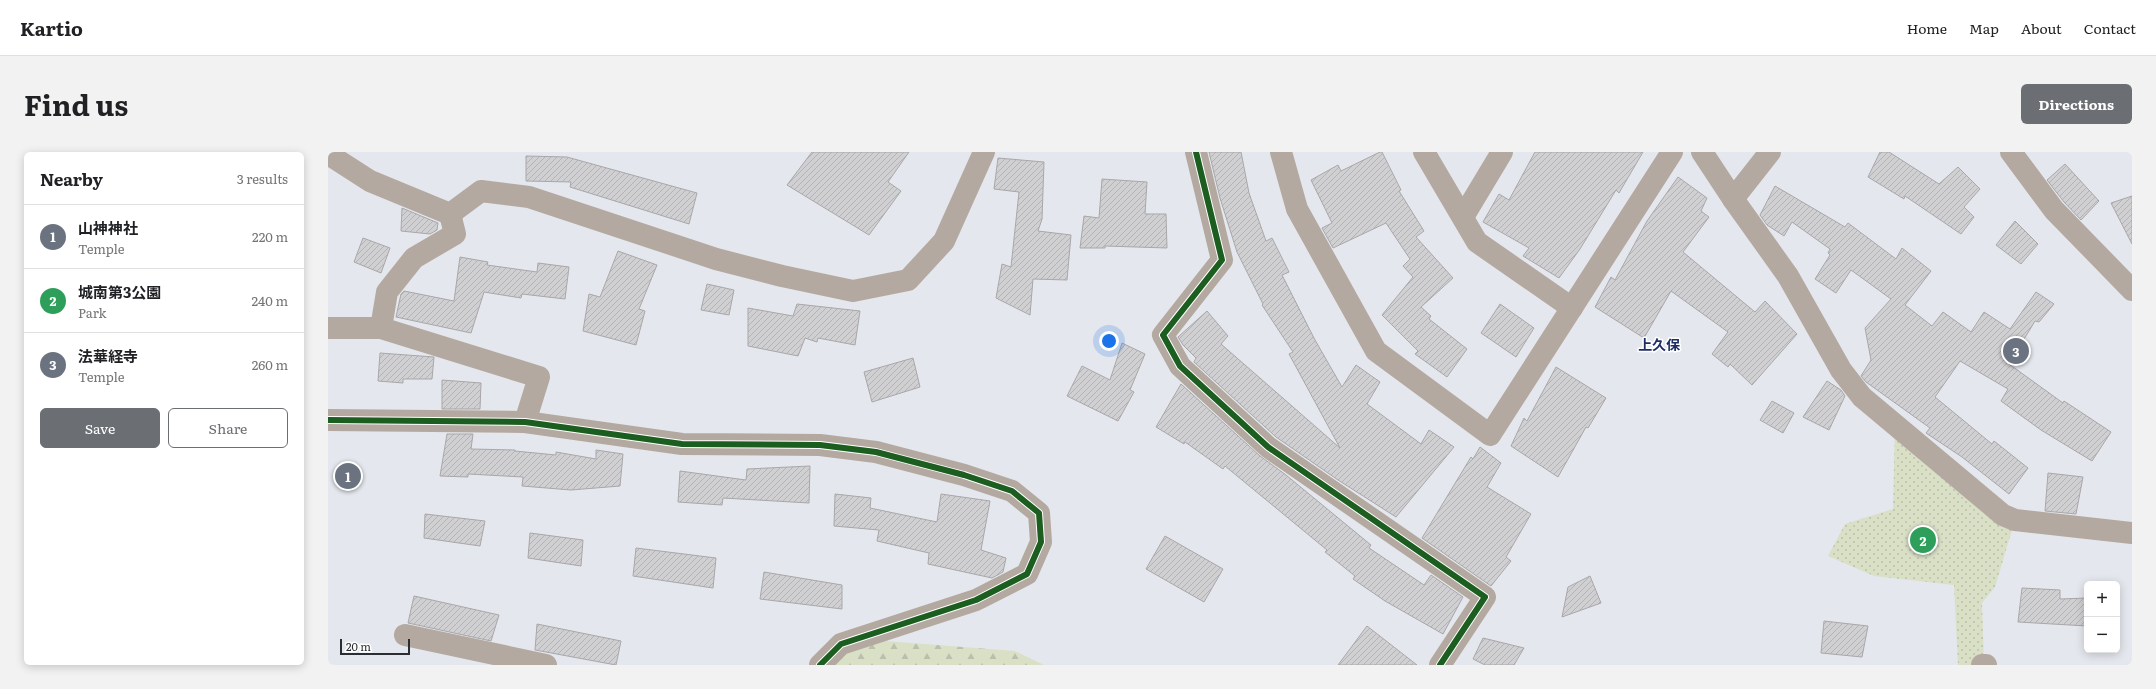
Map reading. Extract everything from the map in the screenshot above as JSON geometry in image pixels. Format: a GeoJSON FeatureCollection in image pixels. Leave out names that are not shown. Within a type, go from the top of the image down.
{"type":"FeatureCollection","features":[{"type":"Feature","properties":{"kind":"street"},"geometry":{"type":"LineString","coordinates":[[450,214],[481,191],[529,196],[716,258],[782,276],[853,291],[908,280],[944,241],[984,152]]}},
{"type":"Feature","properties":{"kind":"street"},"geometry":{"type":"LineString","coordinates":[[1196,152],[1222,260],[1163,335],[1180,366],[1268,447],[1485,597],[1440,665]]}},
{"type":"Feature","properties":{"kind":"street"},"geometry":{"type":"LineString","coordinates":[[1281,152],[1297,209],[1376,350],[1490,435],[1672,152]]}},
{"type":"Feature","properties":{"kind":"street"},"geometry":{"type":"LineString","coordinates":[[1424,152],[1478,242],[1572,308]]}},
{"type":"Feature","properties":{"kind":"street"},"geometry":{"type":"LineString","coordinates":[[1463,217],[1502,152]]}},
{"type":"Feature","properties":{"kind":"street"},"geometry":{"type":"LineString","coordinates":[[1702,152],[1733,199],[1788,276],[1841,370],[1862,397],[2004,515],[2015,520],[2132,533]]}},
{"type":"Feature","properties":{"kind":"street"},"geometry":{"type":"LineString","coordinates":[[1733,199],[1770,152]]}},
{"type":"Feature","properties":{"kind":"street"},"geometry":{"type":"LineString","coordinates":[[2011,152],[2054,210],[2132,290]]}},
{"type":"Feature","properties":{"kind":"street"},"geometry":{"type":"LineString","coordinates":[[328,154],[370,181],[450,214]]}},
{"type":"Feature","properties":{"kind":"street"},"geometry":{"type":"LineString","coordinates":[[381,328],[387,292],[414,258],[455,234],[450,214]]}},
{"type":"Feature","properties":{"kind":"street"},"geometry":{"type":"LineString","coordinates":[[328,328],[381,328],[539,376],[524,422]]}},
{"type":"Feature","properties":{"kind":"street"},"geometry":{"type":"LineString","coordinates":[[328,420],[524,422],[682,444],[820,445],[876,452],[964,475],[1012,491],[1039,513],[1041,542],[1027,574],[976,600],[842,644],[820,665]]}},
{"type":"Feature","properties":{"kind":"street"},"geometry":{"type":"LineString","coordinates":[[405,634],[546,665]]}},
{"type":"Feature","properties":{"kind":"green space"},"geometry":{"type":"Polygon","coordinates":[[[1895,425],[2015,520],[1995,587],[1982,603],[1984,665],[1958,665],[1954,585],[1874,576],[1828,556],[1845,524],[1893,509],[1895,425]]]}},
{"type":"Feature","properties":{"kind":"green space"},"geometry":{"type":"Polygon","coordinates":[[[846,638],[1015,651],[1044,665],[831,665],[846,638]]]}},
{"type":"Feature","properties":{"kind":"building"},"geometry":{"type":"Polygon","coordinates":[[[812,152],[909,152],[888,182],[901,191],[869,235],[787,185],[812,152]]]}},
{"type":"Feature","properties":{"kind":"building"},"geometry":{"type":"Polygon","coordinates":[[[1209,152],[1241,152],[1249,193],[1266,241],[1272,238],[1289,272],[1282,275],[1315,340],[1342,387],[1356,365],[1380,382],[1367,404],[1421,444],[1429,430],[1454,447],[1396,517],[1338,480],[1276,437],[1194,362],[1196,358],[1183,345],[1178,337],[1207,311],[1228,336],[1221,344],[1340,448],[1289,354],[1293,352],[1262,305],[1263,304],[1237,252],[1220,198],[1209,152]]]}},
{"type":"Feature","properties":{"kind":"building"},"geometry":{"type":"Polygon","coordinates":[[[1382,152],[1401,190],[1399,191],[1424,231],[1416,237],[1453,278],[1421,307],[1431,316],[1429,319],[1467,349],[1447,377],[1415,354],[1418,351],[1382,315],[1413,277],[1403,266],[1410,259],[1386,223],[1333,248],[1322,228],[1332,223],[1311,180],[1338,165],[1341,171],[1382,152]]]}},
{"type":"Feature","properties":{"kind":"building"},"geometry":{"type":"Polygon","coordinates":[[[1535,152],[1643,152],[1619,193],[1616,190],[1580,249],[1559,278],[1523,256],[1529,248],[1483,222],[1499,194],[1509,200],[1535,152]]]}},
{"type":"Feature","properties":{"kind":"building"},"geometry":{"type":"Polygon","coordinates":[[[1880,152],[1889,152],[1939,184],[1958,167],[1980,189],[1964,207],[1974,217],[1961,234],[1905,196],[1904,199],[1868,177],[1880,152]]]}},
{"type":"Feature","properties":{"kind":"building"},"geometry":{"type":"Polygon","coordinates":[[[526,156],[567,157],[697,193],[689,224],[570,187],[571,182],[526,181],[526,156]]]}},
{"type":"Feature","properties":{"kind":"building"},"geometry":{"type":"Polygon","coordinates":[[[998,158],[1044,162],[1042,219],[1038,231],[1071,235],[1067,280],[1033,279],[1030,315],[996,298],[1002,264],[1011,267],[1019,192],[994,189],[998,158]]]}},
{"type":"Feature","properties":{"kind":"building"},"geometry":{"type":"Polygon","coordinates":[[[2065,164],[2099,201],[2081,220],[2064,202],[2047,180],[2065,164]]]}},
{"type":"Feature","properties":{"kind":"building"},"geometry":{"type":"Polygon","coordinates":[[[1678,177],[1707,198],[1701,211],[1709,217],[1683,252],[1755,312],[1765,301],[1797,334],[1752,385],[1730,364],[1728,367],[1712,354],[1728,332],[1671,291],[1644,338],[1595,307],[1611,277],[1615,280],[1647,221],[1678,177]]]}},
{"type":"Feature","properties":{"kind":"building"},"geometry":{"type":"Polygon","coordinates":[[[1102,179],[1147,182],[1145,214],[1166,214],[1167,248],[1105,246],[1105,248],[1080,248],[1084,216],[1099,218],[1102,179]]]}},
{"type":"Feature","properties":{"kind":"building"},"geometry":{"type":"Polygon","coordinates":[[[1775,186],[1845,227],[1848,223],[1896,259],[1902,248],[1931,271],[1905,305],[1932,326],[1943,312],[1971,332],[1984,312],[2010,329],[2036,292],[2054,304],[2039,322],[2035,321],[2009,364],[2063,403],[2064,401],[2111,432],[2092,461],[2041,430],[2001,401],[2008,389],[1960,361],[1935,397],[1992,444],[1994,441],[2028,468],[2009,494],[1962,457],[1926,433],[1930,428],[1866,382],[1861,376],[1871,360],[1865,328],[1891,299],[1851,270],[1836,293],[1815,279],[1830,255],[1828,253],[1830,249],[1792,222],[1784,236],[1767,225],[1760,215],[1775,186]]]}},
{"type":"Feature","properties":{"kind":"building"},"geometry":{"type":"Polygon","coordinates":[[[2132,196],[2132,244],[2111,203],[2132,196]]]}},
{"type":"Feature","properties":{"kind":"building"},"geometry":{"type":"Polygon","coordinates":[[[402,208],[438,223],[437,230],[430,234],[401,231],[402,208]]]}},
{"type":"Feature","properties":{"kind":"building"},"geometry":{"type":"Polygon","coordinates":[[[2015,221],[2038,244],[2021,264],[1996,245],[2015,221]]]}},
{"type":"Feature","properties":{"kind":"building"},"geometry":{"type":"Polygon","coordinates":[[[363,238],[390,248],[381,273],[354,262],[363,238]]]}},
{"type":"Feature","properties":{"kind":"building"},"geometry":{"type":"Polygon","coordinates":[[[618,251],[657,265],[639,309],[645,311],[636,345],[583,331],[589,294],[600,297],[618,251]]]}},
{"type":"Feature","properties":{"kind":"building"},"geometry":{"type":"Polygon","coordinates":[[[460,257],[488,262],[487,265],[537,272],[538,263],[569,267],[565,299],[522,294],[521,298],[484,292],[471,333],[396,317],[401,294],[404,291],[454,301],[460,257]]]}},
{"type":"Feature","properties":{"kind":"building"},"geometry":{"type":"Polygon","coordinates":[[[707,284],[734,290],[729,315],[701,310],[707,284]]]}},
{"type":"Feature","properties":{"kind":"building"},"geometry":{"type":"Polygon","coordinates":[[[797,304],[860,311],[855,345],[818,338],[817,342],[805,338],[798,356],[748,346],[748,308],[793,316],[797,304]]]}},
{"type":"Feature","properties":{"kind":"building"},"geometry":{"type":"Polygon","coordinates":[[[1500,304],[1534,328],[1516,357],[1481,333],[1500,304]]]}},
{"type":"Feature","properties":{"kind":"building"},"geometry":{"type":"Polygon","coordinates":[[[1122,343],[1145,354],[1130,390],[1134,392],[1118,421],[1067,396],[1082,366],[1110,380],[1122,343]]]}},
{"type":"Feature","properties":{"kind":"building"},"geometry":{"type":"Polygon","coordinates":[[[380,353],[434,357],[432,379],[403,379],[403,383],[378,381],[380,353]]]}},
{"type":"Feature","properties":{"kind":"building"},"geometry":{"type":"Polygon","coordinates":[[[913,358],[920,387],[872,402],[864,372],[913,358]]]}},
{"type":"Feature","properties":{"kind":"building"},"geometry":{"type":"Polygon","coordinates":[[[1556,367],[1606,398],[1588,428],[1586,427],[1558,477],[1511,446],[1524,418],[1527,421],[1556,367]]]}},
{"type":"Feature","properties":{"kind":"building"},"geometry":{"type":"Polygon","coordinates":[[[442,380],[481,383],[480,409],[442,409],[442,380]]]}},
{"type":"Feature","properties":{"kind":"building"},"geometry":{"type":"Polygon","coordinates":[[[1827,381],[1841,390],[1845,396],[1829,430],[1803,417],[1827,381]]]}},
{"type":"Feature","properties":{"kind":"building"},"geometry":{"type":"Polygon","coordinates":[[[1181,384],[1260,456],[1286,475],[1371,545],[1369,548],[1424,585],[1431,575],[1463,597],[1443,634],[1385,601],[1353,579],[1355,576],[1325,552],[1327,550],[1225,466],[1223,469],[1185,442],[1184,444],[1156,427],[1181,384]]]}},
{"type":"Feature","properties":{"kind":"building"},"geometry":{"type":"Polygon","coordinates":[[[1772,401],[1794,413],[1783,433],[1760,420],[1772,401]]]}},
{"type":"Feature","properties":{"kind":"building"},"geometry":{"type":"Polygon","coordinates":[[[447,434],[473,434],[471,449],[515,450],[556,455],[556,452],[596,459],[596,450],[623,454],[620,486],[571,490],[522,486],[523,477],[468,474],[468,477],[440,476],[447,434]]]}},
{"type":"Feature","properties":{"kind":"building"},"geometry":{"type":"Polygon","coordinates":[[[1480,447],[1501,463],[1487,487],[1531,514],[1506,557],[1511,561],[1491,586],[1422,538],[1471,457],[1473,459],[1480,447]]]}},
{"type":"Feature","properties":{"kind":"building"},"geometry":{"type":"Polygon","coordinates":[[[810,466],[809,503],[723,498],[722,505],[678,502],[680,471],[746,480],[747,469],[810,466]]]}},
{"type":"Feature","properties":{"kind":"building"},"geometry":{"type":"Polygon","coordinates":[[[2048,473],[2083,477],[2076,514],[2045,511],[2048,473]]]}},
{"type":"Feature","properties":{"kind":"building"},"geometry":{"type":"Polygon","coordinates":[[[835,494],[871,498],[870,508],[937,522],[941,494],[990,501],[981,550],[1006,558],[1003,572],[992,578],[928,564],[929,553],[877,541],[879,530],[834,526],[835,494]]]}},
{"type":"Feature","properties":{"kind":"building"},"geometry":{"type":"Polygon","coordinates":[[[425,514],[485,521],[480,546],[424,538],[425,514]]]}},
{"type":"Feature","properties":{"kind":"building"},"geometry":{"type":"Polygon","coordinates":[[[530,533],[583,540],[581,566],[528,558],[530,533]]]}},
{"type":"Feature","properties":{"kind":"building"},"geometry":{"type":"Polygon","coordinates":[[[1165,536],[1223,569],[1204,602],[1146,569],[1165,536]]]}},
{"type":"Feature","properties":{"kind":"building"},"geometry":{"type":"Polygon","coordinates":[[[636,548],[716,558],[713,588],[633,576],[636,548]]]}},
{"type":"Feature","properties":{"kind":"building"},"geometry":{"type":"Polygon","coordinates":[[[764,572],[842,585],[842,609],[760,599],[764,572]]]}},
{"type":"Feature","properties":{"kind":"building"},"geometry":{"type":"Polygon","coordinates":[[[1590,576],[1601,603],[1562,617],[1568,587],[1590,576]]]}},
{"type":"Feature","properties":{"kind":"building"},"geometry":{"type":"Polygon","coordinates":[[[2022,588],[2060,590],[2060,599],[2084,598],[2084,626],[2018,622],[2022,588]]]}},
{"type":"Feature","properties":{"kind":"building"},"geometry":{"type":"Polygon","coordinates":[[[414,596],[499,615],[491,641],[408,623],[414,596]]]}},
{"type":"Feature","properties":{"kind":"building"},"geometry":{"type":"Polygon","coordinates":[[[1824,621],[1868,626],[1862,657],[1821,653],[1824,621]]]}},
{"type":"Feature","properties":{"kind":"building"},"geometry":{"type":"Polygon","coordinates":[[[537,624],[621,641],[616,665],[535,650],[537,624]]]}},
{"type":"Feature","properties":{"kind":"building"},"geometry":{"type":"Polygon","coordinates":[[[1367,626],[1417,665],[1338,665],[1367,626]]]}},
{"type":"Feature","properties":{"kind":"building"},"geometry":{"type":"Polygon","coordinates":[[[1483,638],[1524,648],[1514,665],[1485,665],[1473,659],[1483,638]]]}},
{"type":"Feature","properties":{"kind":"cycle path"},"geometry":{"type":"LineString","coordinates":[[1196,152],[1222,260],[1163,335],[1180,366],[1268,447],[1485,597],[1440,665]]}},
{"type":"Feature","properties":{"kind":"cycle path"},"geometry":{"type":"LineString","coordinates":[[328,420],[525,422],[682,444],[820,445],[876,452],[964,475],[1012,491],[1039,513],[1041,542],[1027,574],[976,600],[841,644],[820,665]]}},
{"type":"Feature","properties":{"kind":"place","name":"法華経寺"},"geometry":{"type":"Point","coordinates":[2016,351]}},
{"type":"Feature","properties":{"kind":"place","name":"山神神社"},"geometry":{"type":"Point","coordinates":[348,476]}},
{"type":"Feature","properties":{"kind":"place","name":"城南第3公園"},"geometry":{"type":"Point","coordinates":[1923,540]}},
{"type":"Feature","properties":{"kind":"district","name":"上久保"},"geometry":{"type":"Point","coordinates":[1659,344]}}]}
